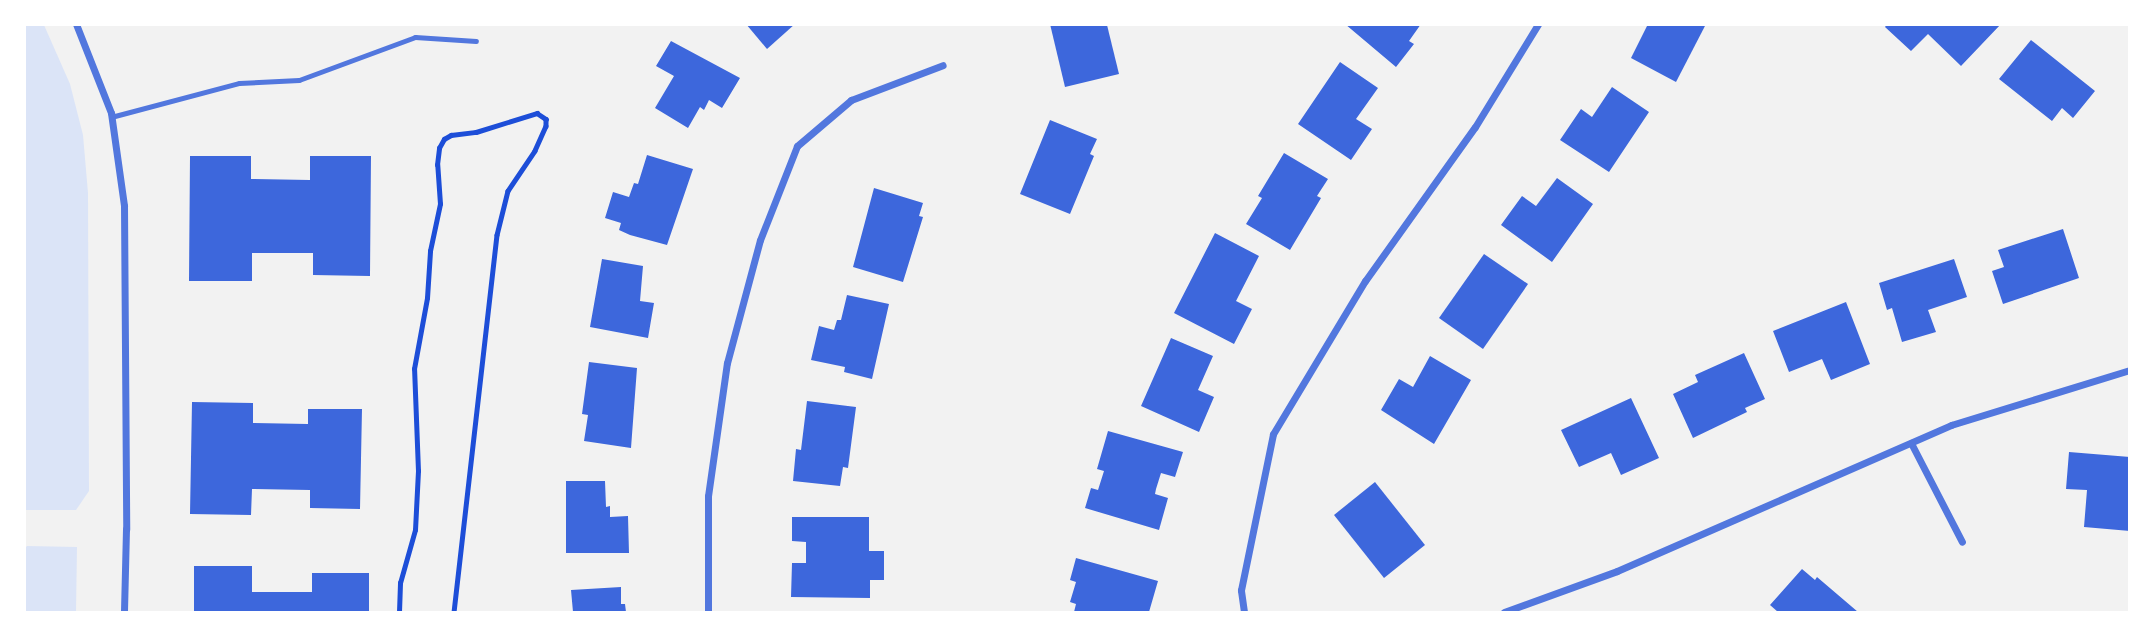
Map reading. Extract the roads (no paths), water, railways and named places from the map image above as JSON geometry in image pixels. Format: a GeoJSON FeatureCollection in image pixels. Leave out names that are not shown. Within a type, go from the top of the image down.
{"type":"FeatureCollection","features":[{"type":"Feature","properties":{"kind":"street"},"geometry":{"type":"LineString","coordinates":[[76,24],[111,117],[124,206],[124,612]]}},
{"type":"Feature","properties":{"kind":"street"},"geometry":{"type":"LineString","coordinates":[[1244,612],[1241,590],[1273,435],[1365,281],[1475,127],[1538,24]]}},
{"type":"Feature","properties":{"kind":"street"},"geometry":{"type":"LineString","coordinates":[[708,612],[708,496],[727,363],[760,240],[797,146],[851,100],[943,65]]}},
{"type":"Feature","properties":{"kind":"street"},"geometry":{"type":"LineString","coordinates":[[1504,612],[1513,611],[1617,571],[1951,425],[2130,370]]}},
{"type":"Feature","properties":{"kind":"street"},"geometry":{"type":"LineString","coordinates":[[1911,443],[1962,542]]}},
{"type":"Feature","properties":{"kind":"lane"},"geometry":{"type":"LineString","coordinates":[[111,117],[239,83],[299,80],[415,37],[476,41]]}}]}
